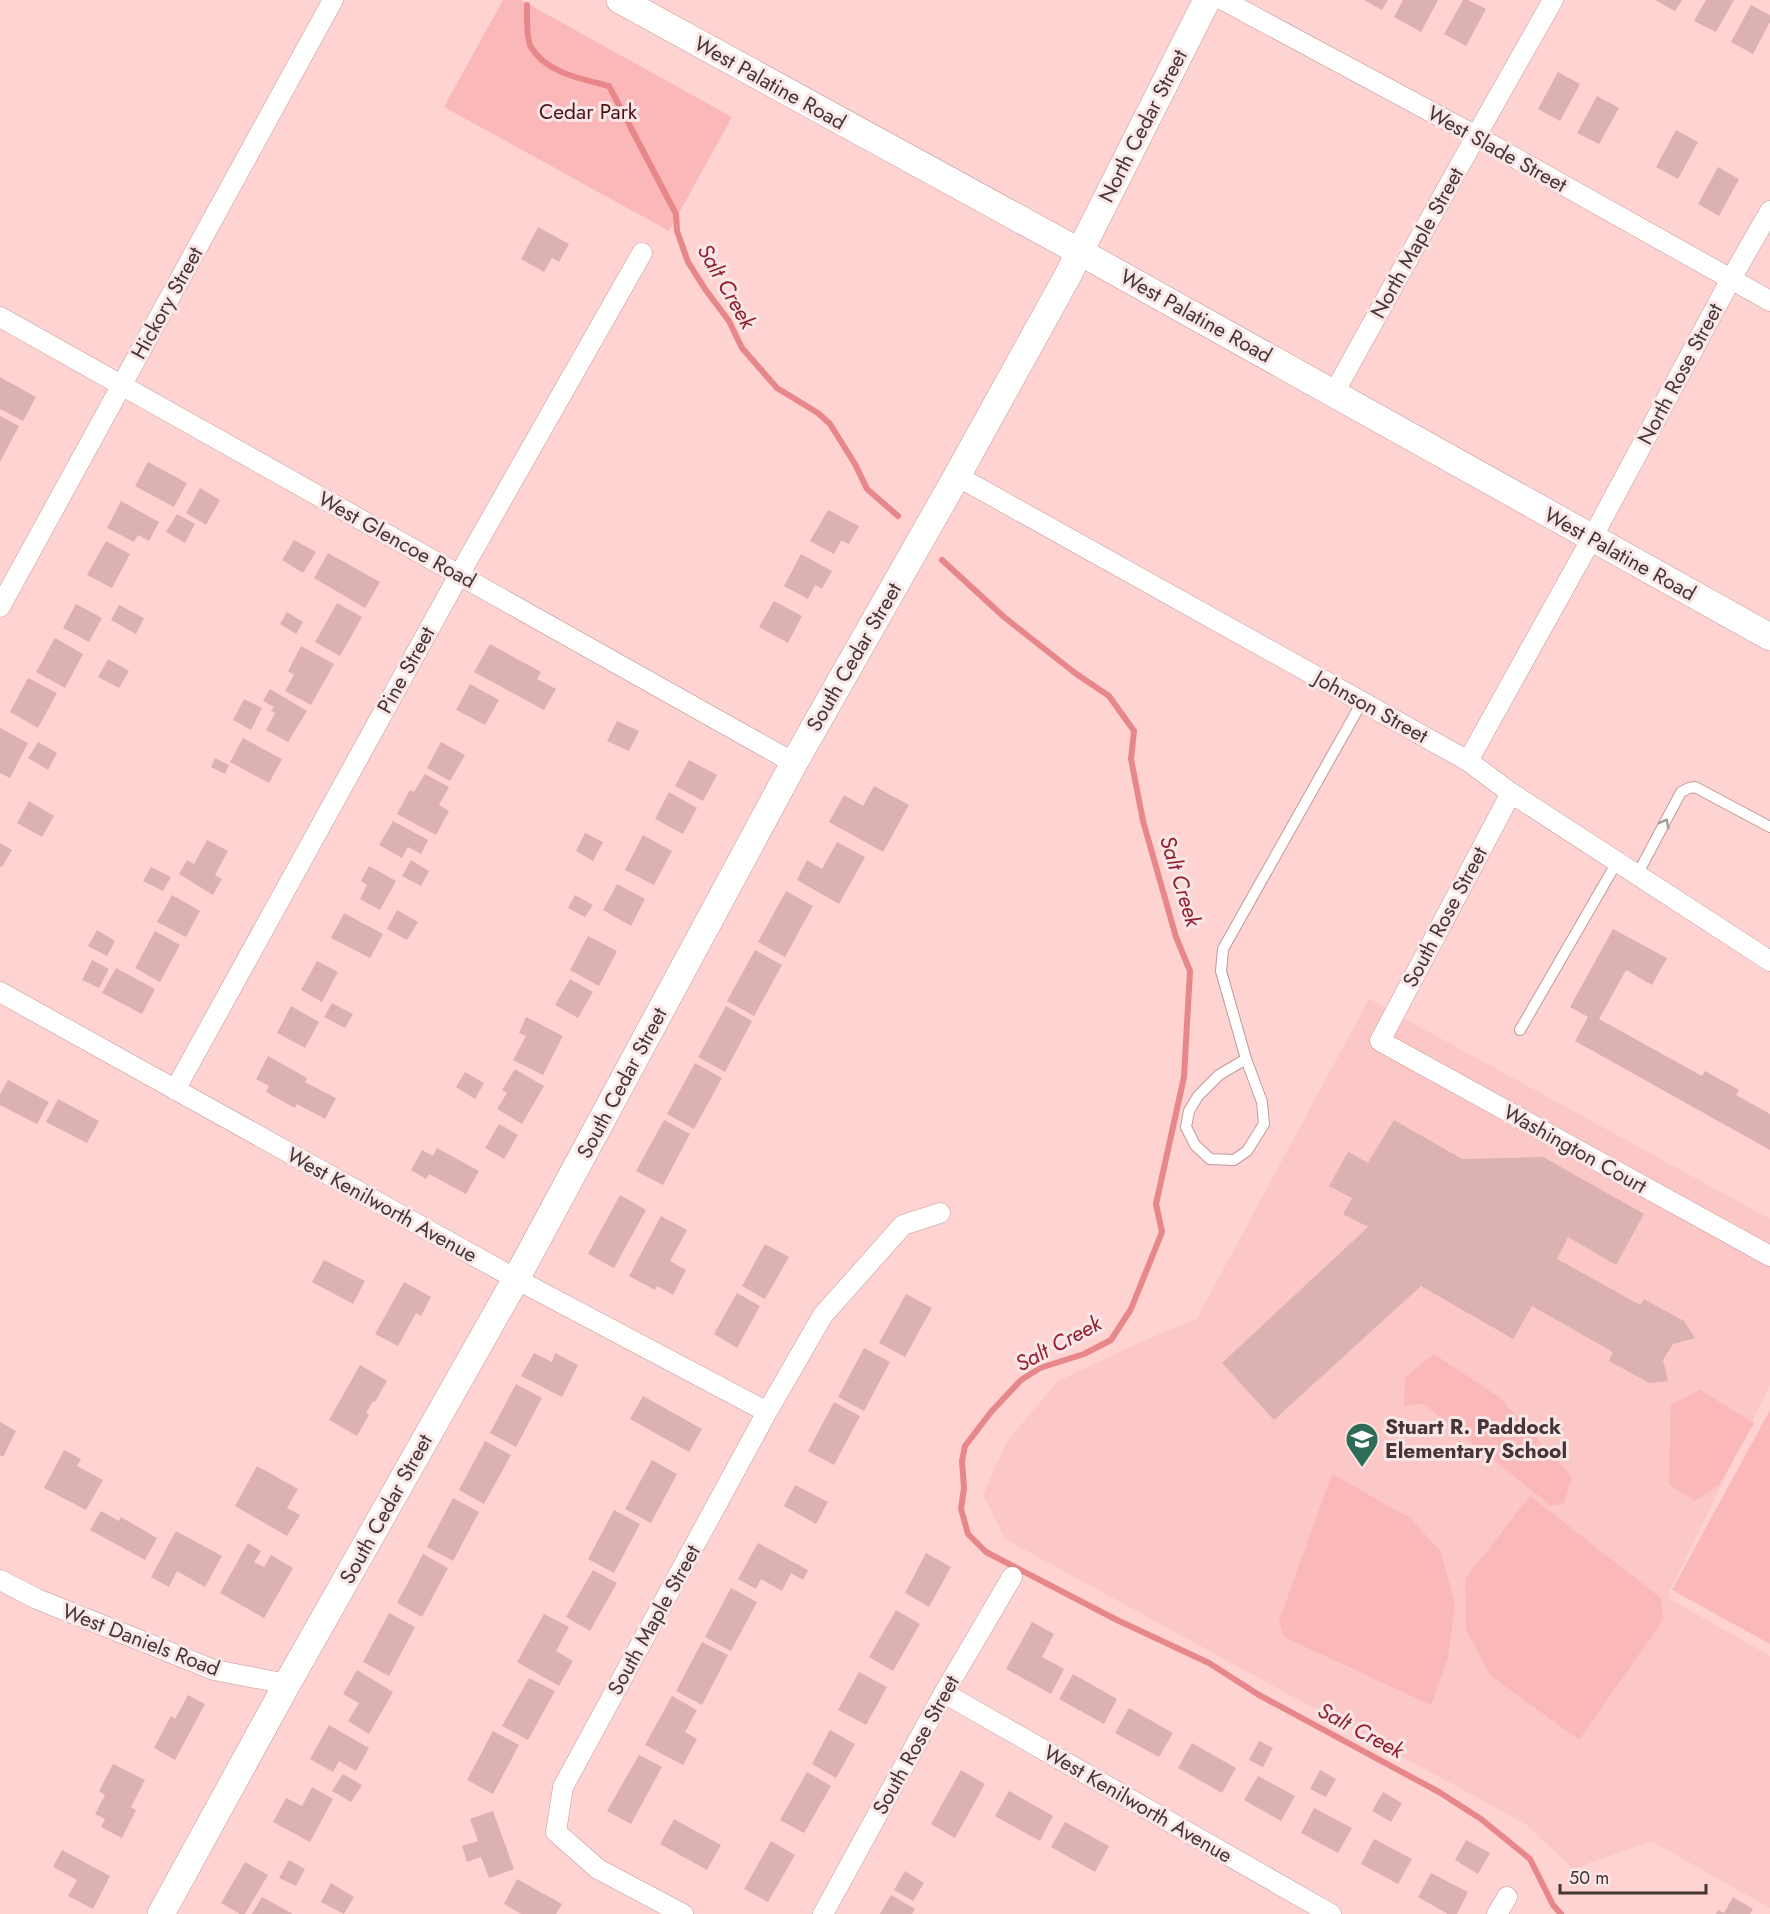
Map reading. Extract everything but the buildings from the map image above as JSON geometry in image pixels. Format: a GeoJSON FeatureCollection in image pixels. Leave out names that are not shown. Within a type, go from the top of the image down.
{"type":"FeatureCollection","features":[{"type":"Feature","properties":{"kind":"street","name":"Hickory Street"},"geometry":{"type":"LineString","coordinates":[[0,607],[333,0]]}},
{"type":"Feature","properties":{"kind":"street","name":"West Palatine Road"},"geometry":{"type":"LineString","coordinates":[[620,0],[1080,252],[1770,637]]}},
{"type":"Feature","properties":{"kind":"street","name":"North Cedar Street"},"geometry":{"type":"LineString","coordinates":[[1080,252],[1207,0]]}},
{"type":"Feature","properties":{"kind":"street","name":"West Slade Street"},"geometry":{"type":"LineString","coordinates":[[1223,0],[1476,136],[1770,301]]}},
{"type":"Feature","properties":{"kind":"street","name":"North Maple Street"},"geometry":{"type":"LineString","coordinates":[[1334,393],[1553,0]]}},
{"type":"Feature","properties":{"kind":"street","name":"North Rose Street"},"geometry":{"type":"LineString","coordinates":[[1592,538],[1770,211]]}},
{"type":"Feature","properties":{"kind":"street","name":"Pine Street"},"geometry":{"type":"LineString","coordinates":[[176,1090],[459,575],[642,252]]}},
{"type":"Feature","properties":{"kind":"street","name":"South Cedar Street"},"geometry":{"type":"LineString","coordinates":[[161,1914],[287,1684],[516,1279],[794,763],[957,476],[1080,252]]}},
{"type":"Feature","properties":{"kind":"street","name":"West Glencoe Road"},"geometry":{"type":"LineString","coordinates":[[0,317],[794,763]]}},
{"type":"Feature","properties":{"kind":"street","name":"Johnson Street"},"geometry":{"type":"LineString","coordinates":[[957,476],[1468,761],[1511,793],[1770,960]]}},
{"type":"Feature","properties":{"kind":"street"},"geometry":{"type":"LineString","coordinates":[[1468,761],[1592,538]]}},
{"type":"Feature","properties":{"kind":"street","name":"South Rose Street"},"geometry":{"type":"LineString","coordinates":[[1380,1041],[1511,793]]}},
{"type":"Feature","properties":{"kind":"street","name":"West Kenilworth Avenue"},"geometry":{"type":"LineString","coordinates":[[0,992],[516,1279],[767,1412]]}},
{"type":"Feature","properties":{"kind":"street","name":"Washington Court"},"geometry":{"type":"LineString","coordinates":[[1380,1041],[1770,1256]]}},
{"type":"Feature","properties":{"kind":"street","name":"South Maple Street"},"geometry":{"type":"LineString","coordinates":[[683,1914],[598,1869],[556,1832],[563,1787],[767,1412],[823,1314],[903,1225],[940,1213]]}},
{"type":"Feature","properties":{"kind":"street","name":"South Rose Street"},"geometry":{"type":"LineString","coordinates":[[823,1914],[944,1693],[1012,1577]]}},
{"type":"Feature","properties":{"kind":"street","name":"West Daniels Road"},"geometry":{"type":"LineString","coordinates":[[0,1580],[37,1599],[214,1670],[287,1684]]}},
{"type":"Feature","properties":{"kind":"street","name":"West Kenilworth Avenue"},"geometry":{"type":"LineString","coordinates":[[944,1693],[1331,1914]]}},
{"type":"Feature","properties":{"kind":"lane"},"geometry":{"type":"LineString","coordinates":[[1246,1059],[1219,1075],[1198,1096],[1189,1111],[1186,1127],[1195,1144],[1210,1159],[1234,1160],[1247,1151],[1264,1124],[1262,1102],[1246,1059],[1221,971],[1223,949],[1362,702]]}},
{"type":"Feature","properties":{"kind":"lane"},"geometry":{"type":"LineString","coordinates":[[1637,875],[1681,792],[1689,788],[1695,787],[1770,827]]}},
{"type":"Feature","properties":{"kind":"lane"},"geometry":{"type":"LineString","coordinates":[[1520,1030],[1617,862]]}},
{"type":"Feature","properties":{"kind":"shaded area","name":"Stuart R. Paddock Elementary School"},"geometry":{"type":"Polygon","coordinates":[[[1369,999],[1770,1219],[1770,1385],[1668,1595],[1670,1599],[1770,1656],[1770,1908],[1651,1841],[1573,1869],[1527,1825],[1005,1539],[983,1495],[1007,1441],[1057,1382],[1197,1318],[1369,999]]]}},
{"type":"Feature","properties":{"kind":"green space","name":"Cedar Park"},"geometry":{"type":"Polygon","coordinates":[[[503,0],[521,0],[732,117],[669,231],[444,107],[503,0]]]}},
{"type":"Feature","properties":{"kind":"green space"},"geometry":{"type":"Polygon","coordinates":[[[1434,1354],[1499,1397],[1572,1477],[1564,1504],[1550,1505],[1424,1404],[1404,1406],[1405,1377],[1434,1354]]]}},
{"type":"Feature","properties":{"kind":"green space"},"geometry":{"type":"Polygon","coordinates":[[[1700,1390],[1754,1423],[1719,1485],[1695,1501],[1669,1485],[1671,1405],[1700,1390]]]}},
{"type":"Feature","properties":{"kind":"green space"},"geometry":{"type":"Polygon","coordinates":[[[1770,1410],[1770,1644],[1672,1590],[1770,1410]]]}},
{"type":"Feature","properties":{"kind":"green space"},"geometry":{"type":"Polygon","coordinates":[[[1332,1474],[1410,1518],[1441,1552],[1455,1604],[1448,1657],[1431,1705],[1284,1637],[1279,1621],[1332,1474]]]}},
{"type":"Feature","properties":{"kind":"green space"},"geometry":{"type":"Polygon","coordinates":[[[1530,1496],[1661,1598],[1663,1620],[1579,1740],[1490,1675],[1466,1630],[1465,1579],[1530,1496]]]}},
{"type":"Feature","properties":{"kind":"waterway","name":"Salt Creek"},"geometry":{"type":"LineString","coordinates":[[527,5],[528,38],[538,56],[566,74],[609,86],[676,214],[677,231],[688,262],[729,321],[742,348],[777,388],[818,413],[830,424],[855,464],[867,489],[898,516]]}},
{"type":"Feature","properties":{"kind":"waterway","name":"Salt Creek"},"geometry":{"type":"LineString","coordinates":[[942,560],[1004,617],[1075,673],[1109,696],[1134,731],[1131,759],[1143,821],[1176,937],[1190,971],[1184,1077],[1156,1204],[1162,1232],[1131,1309],[1111,1340],[1084,1354],[1040,1368],[1021,1380],[991,1412],[965,1446],[962,1461],[964,1488],[961,1509],[968,1534],[986,1552],[1117,1620],[1209,1663],[1259,1695],[1439,1792],[1481,1819],[1530,1859],[1553,1905],[1561,1914]]}},
{"type":"Feature","properties":{"kind":"place","name":"Stuart R. Paddock Elementary School"},"geometry":{"type":"Point","coordinates":[1362,1468]}}]}
